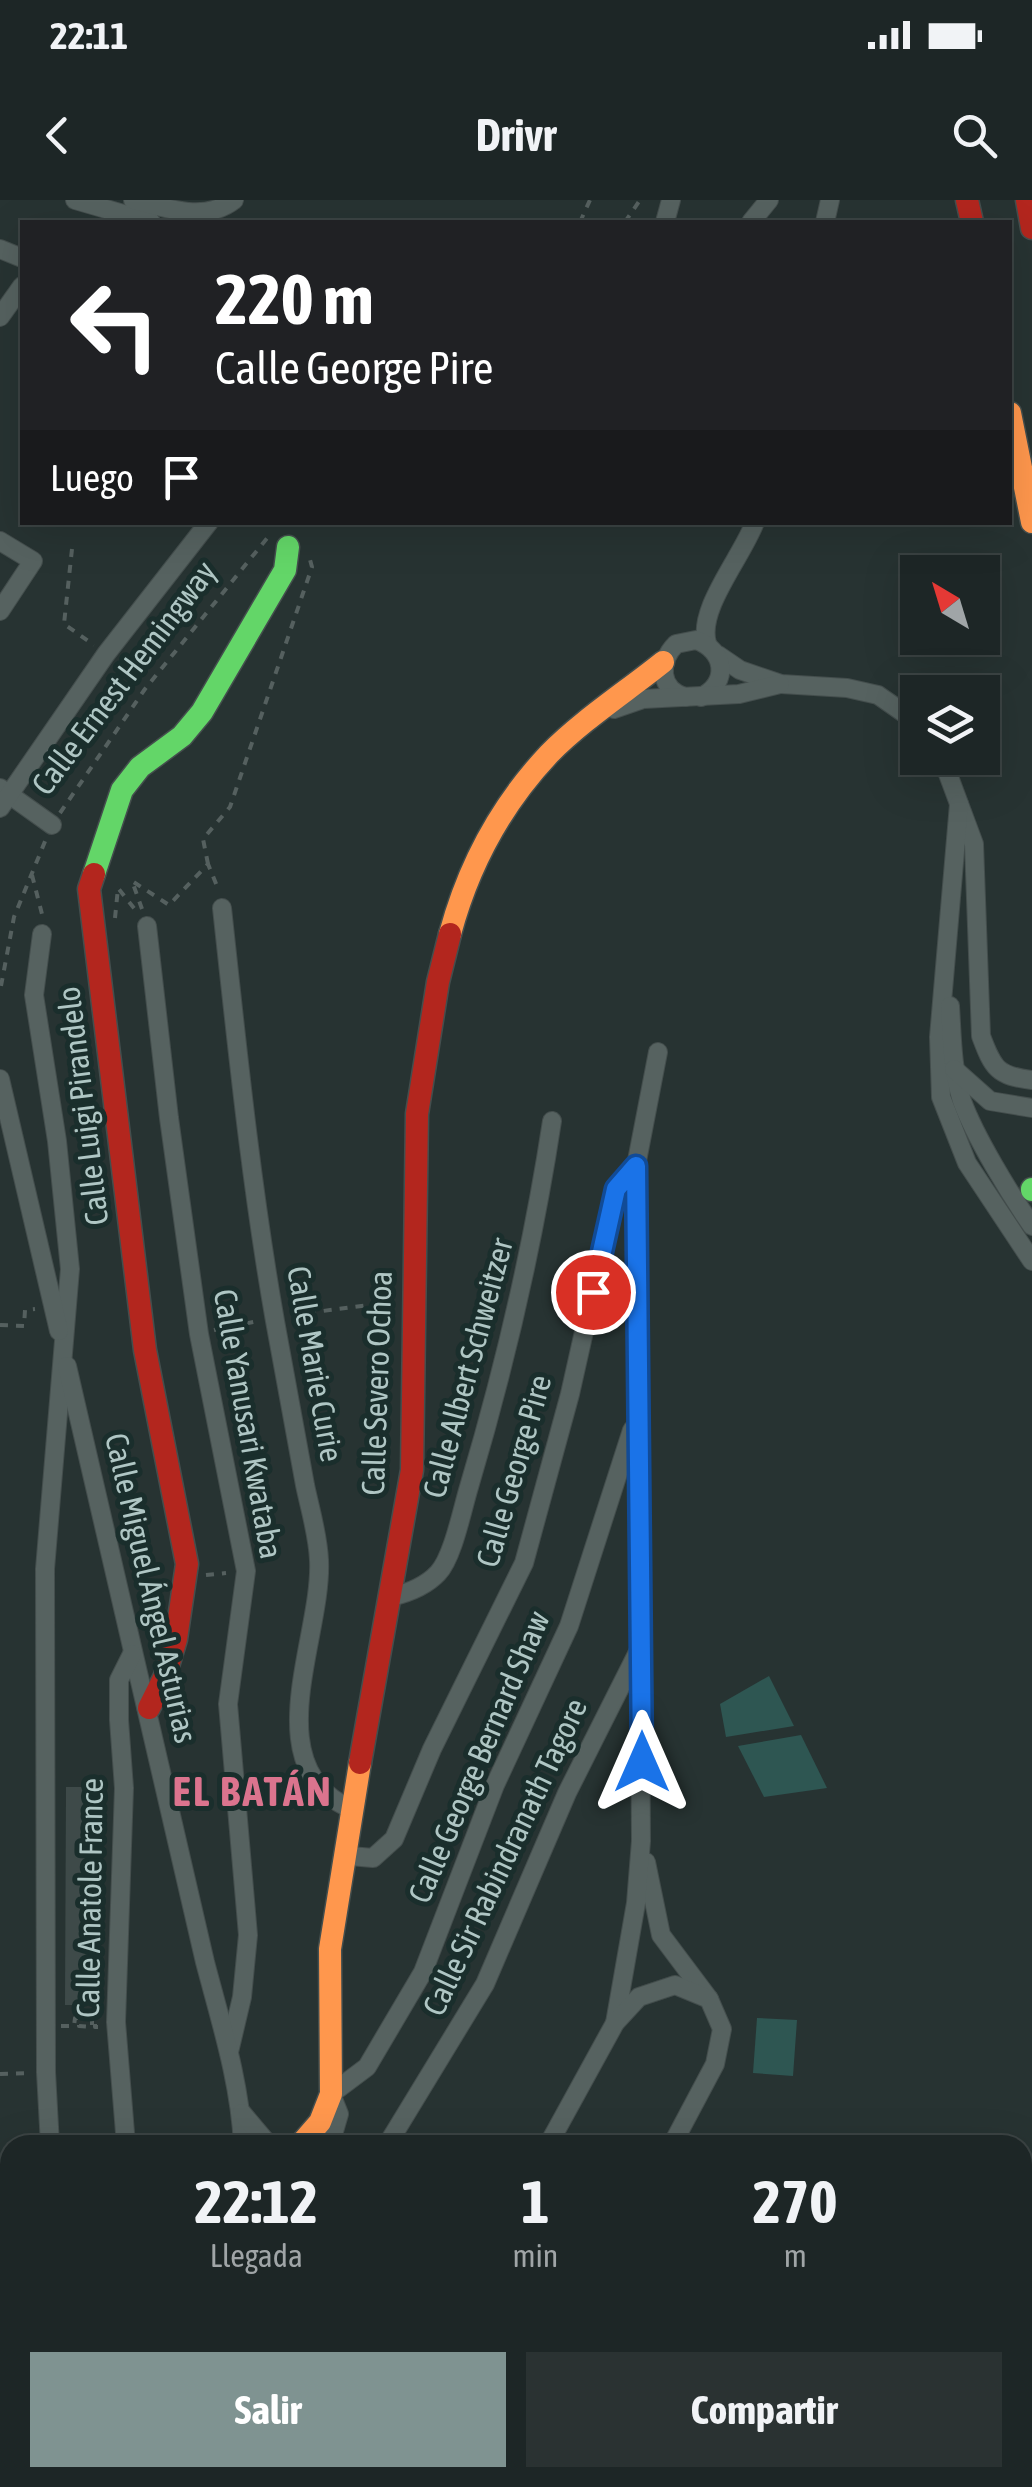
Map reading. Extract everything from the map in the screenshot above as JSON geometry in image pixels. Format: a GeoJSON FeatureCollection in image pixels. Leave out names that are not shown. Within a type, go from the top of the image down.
{"type":"FeatureCollection","features":[{"type":"Feature","properties":{"kind":"street"},"geometry":{"type":"LineString","coordinates":[[75,200],[144,220]]}},
{"type":"Feature","properties":{"kind":"street"},"geometry":{"type":"LineString","coordinates":[[133,200],[191,213],[219,211],[234,200]]}},
{"type":"Feature","properties":{"kind":"street"},"geometry":{"type":"LineString","coordinates":[[753,220],[769,200]]}},
{"type":"Feature","properties":{"kind":"street"},"geometry":{"type":"LineString","coordinates":[[1026,200],[1032,228]]}},
{"type":"Feature","properties":{"kind":"street"},"geometry":{"type":"LineString","coordinates":[[0,317],[20,289]]}},
{"type":"Feature","properties":{"kind":"street"},"geometry":{"type":"LineString","coordinates":[[1012,423],[1032,522]]}},
{"type":"Feature","properties":{"kind":"street"},"geometry":{"type":"LineString","coordinates":[[52,825],[3,796],[207,525]]}},
{"type":"Feature","properties":{"kind":"street"},"geometry":{"type":"LineString","coordinates":[[753,525],[746,548],[713,600],[704,631],[712,649],[722,665],[717,685],[695,698],[677,695],[668,686],[663,662],[676,644],[696,640],[712,649],[740,670],[780,684],[847,688],[878,695],[900,708]]}},
{"type":"Feature","properties":{"kind":"street","name":"Calle Luigi Pirandelo"},"geometry":{"type":"LineString","coordinates":[[148,1708],[162,1688],[187,1564],[145,1350],[90,889],[122,790],[140,767],[182,736],[202,712],[285,570],[282,538]]}},
{"type":"Feature","properties":{"kind":"street"},"geometry":{"type":"LineString","coordinates":[[0,541],[33,562],[0,610]]}},
{"type":"Feature","properties":{"kind":"street","name":"Calle Severo Ochoa"},"geometry":{"type":"LineString","coordinates":[[332,2094],[330,1948],[412,1470],[417,1114],[438,982],[462,890],[497,820],[550,753],[663,662]]}},
{"type":"Feature","properties":{"kind":"street","name":"Calle Severo Ochoa"},"geometry":{"type":"LineString","coordinates":[[591,717],[644,698],[740,694],[780,684]]}},
{"type":"Feature","properties":{"kind":"street"},"geometry":{"type":"LineString","coordinates":[[948,775],[974,844],[980,1036],[991,1064],[1008,1077],[1032,1080]]}},
{"type":"Feature","properties":{"kind":"street"},"geometry":{"type":"LineString","coordinates":[[959,804],[938,1037],[941,1096],[967,1164],[1032,1261]]}},
{"type":"Feature","properties":{"kind":"street","name":"Calle Marie Curie"},"geometry":{"type":"LineString","coordinates":[[222,908],[242,1094],[274,1317],[319,1559],[300,1698],[299,1744],[314,1777],[332,1800],[351,1809]]}},
{"type":"Feature","properties":{"kind":"street","name":"Calle Yanusari Kwataba"},"geometry":{"type":"LineString","coordinates":[[148,926],[168,1118],[199,1334],[246,1570],[228,1704],[248,1935],[242,1997],[230,2052]]}},
{"type":"Feature","properties":{"kind":"street"},"geometry":{"type":"LineString","coordinates":[[42,934],[34,995],[57,1142],[70,1269],[45,1569],[49,2135]]}},
{"type":"Feature","properties":{"kind":"street"},"geometry":{"type":"LineString","coordinates":[[946,964],[955,1072],[963,1104],[1014,1201],[1032,1226]]}},
{"type":"Feature","properties":{"kind":"street"},"geometry":{"type":"LineString","coordinates":[[938,1037],[955,1072],[990,1101],[1032,1108]]}},
{"type":"Feature","properties":{"kind":"street"},"geometry":{"type":"LineString","coordinates":[[615,2023],[636,1903],[641,1840],[636,1166],[658,1052]]}},
{"type":"Feature","properties":{"kind":"street","name":"Calle Miguel Ángel Asturias"},"geometry":{"type":"LineString","coordinates":[[0,1078],[4,1121],[54,1307],[132,1654],[230,2052],[243,2135]]}},
{"type":"Feature","properties":{"kind":"street","name":"Calle Albert Schweitzer"},"geometry":{"type":"LineString","coordinates":[[391,1597],[412,1592],[440,1572],[452,1542],[498,1387],[536,1224],[552,1121]]}},
{"type":"Feature","properties":{"kind":"street","name":"Calle George Pire"},"geometry":{"type":"LineString","coordinates":[[344,1850],[350,1856],[373,1858],[394,1839],[432,1748],[524,1563],[570,1394],[616,1189],[636,1166]]}},
{"type":"Feature","properties":{"kind":"street","name":"Calle George Bernard Shaw"},"geometry":{"type":"LineString","coordinates":[[332,2094],[367,2067],[423,1972],[495,1784],[569,1626],[636,1417]]}},
{"type":"Feature","properties":{"kind":"street","name":"Calle Sir Rabindranath Tagore"},"geometry":{"type":"LineString","coordinates":[[393,2135],[486,1984],[567,1793],[642,1643]]}},
{"type":"Feature","properties":{"kind":"street","name":"Calle Anatole France"},"geometry":{"type":"LineString","coordinates":[[125,2135],[116,2022],[124,1788],[119,1680],[132,1654]]}},
{"type":"Feature","properties":{"kind":"street"},"geometry":{"type":"LineString","coordinates":[[641,1840],[661,1935],[709,1999],[722,2029],[715,2064],[677,2135]]}},
{"type":"Feature","properties":{"kind":"street"},"geometry":{"type":"LineString","coordinates":[[553,2135],[615,2023],[639,1997],[675,1986],[709,1999]]}},
{"type":"Feature","properties":{"kind":"street"},"geometry":{"type":"LineString","coordinates":[[311,2135],[328,2111],[332,2094]]}},
{"type":"Feature","properties":{"kind":"street"},"geometry":{"type":"LineString","coordinates":[[332,2094],[339,2114],[333,2135]]}},
{"type":"Feature","properties":{"kind":"street","name":"Calle Miguel Ángel Asturias"},"geometry":{"type":"LineString","coordinates":[[242,2112],[261,2135]]}},
{"type":"Feature","properties":{"kind":"path"},"geometry":{"type":"LineString","coordinates":[[222,908],[202,839],[230,807],[312,567],[306,548],[282,538]]}},
{"type":"Feature","properties":{"kind":"path","name":"Calle Ernest Hemingway"},"geometry":{"type":"LineString","coordinates":[[1,986],[14,916],[52,825],[146,689],[282,538]]}},
{"type":"Feature","properties":{"kind":"path"},"geometry":{"type":"LineString","coordinates":[[72,549],[64,624],[106,654]]}},
{"type":"Feature","properties":{"kind":"path"},"geometry":{"type":"LineString","coordinates":[[148,926],[132,881],[169,905],[208,864]]}},
{"type":"Feature","properties":{"kind":"path"},"geometry":{"type":"LineString","coordinates":[[32,874],[43,910],[42,934]]}},
{"type":"Feature","properties":{"kind":"path"},"geometry":{"type":"LineString","coordinates":[[115,919],[118,888],[148,926]]}},
{"type":"Feature","properties":{"kind":"path"},"geometry":{"type":"LineString","coordinates":[[199,1334],[274,1317],[415,1299]]}},
{"type":"Feature","properties":{"kind":"path"},"geometry":{"type":"LineString","coordinates":[[0,1325],[24,1326],[26,1310],[54,1307]]}},
{"type":"Feature","properties":{"kind":"path"},"geometry":{"type":"LineString","coordinates":[[187,1577],[246,1570]]}},
{"type":"Feature","properties":{"kind":"path"},"geometry":{"type":"LineString","coordinates":[[62,2026],[74,2026],[75,2018],[79,2018],[79,2026],[92,2026],[95,2018],[95,2027],[100,2027],[100,2017],[105,2017]]}},
{"type":"Feature","properties":{"kind":"path"},"geometry":{"type":"LineString","coordinates":[[0,2074],[46,2072]]}},
{"type":"Feature","properties":{"kind":"water"},"geometry":{"type":"Polygon","coordinates":[[[769,1676],[794,1726],[726,1737],[720,1704],[769,1676]]]}},
{"type":"Feature","properties":{"kind":"water"},"geometry":{"type":"Polygon","coordinates":[[[801,1735],[827,1788],[764,1797],[738,1746],[801,1735]]]}},
{"type":"Feature","properties":{"kind":"water"},"geometry":{"type":"Polygon","coordinates":[[[757,2018],[797,2020],[793,2076],[753,2073],[757,2018]]]}},
{"type":"Feature","properties":{"kind":"building"},"geometry":{"type":"Polygon","coordinates":[[[66,1787],[92,1787],[90,2005],[65,2005],[66,1787]]]}},
{"type":"Feature","properties":{"kind":"traffic: fast"},"geometry":{"type":"LineString","coordinates":[[94,874],[122,790],[140,767],[182,736],[202,712],[285,570],[288,547]]}},
{"type":"Feature","properties":{"kind":"traffic: slow"},"geometry":{"type":"LineString","coordinates":[[1012,423],[1032,522]]}},
{"type":"Feature","properties":{"kind":"traffic: slow"},"geometry":{"type":"LineString","coordinates":[[450,934],[477,861],[516,794],[575,730],[663,662]]}},
{"type":"Feature","properties":{"kind":"traffic: slow"},"geometry":{"type":"LineString","coordinates":[[309,2135],[320,2122],[331,2094],[330,1949],[360,1763]]}},
{"type":"Feature","properties":{"kind":"traffic: jam"},"geometry":{"type":"LineString","coordinates":[[967,200],[972,220]]}},
{"type":"Feature","properties":{"kind":"traffic: jam"},"geometry":{"type":"LineString","coordinates":[[1027,200],[1032,228]]}},
{"type":"Feature","properties":{"kind":"traffic: jam"},"geometry":{"type":"LineString","coordinates":[[94,874],[89,889],[145,1350],[187,1564],[176,1639],[165,1676],[149,1708]]}},
{"type":"Feature","properties":{"kind":"traffic: jam"},"geometry":{"type":"LineString","coordinates":[[360,1763],[412,1470],[417,1114],[438,982],[450,934]]}},
{"type":"Feature","properties":{"kind":"district","name":"EL BATÁN"},"geometry":{"type":"Point","coordinates":[253,1791]}},
{"type":"Feature","properties":{"kind":"route"},"geometry":{"type":"LineString","coordinates":[[593,1292],[616,1189],[636,1166],[642,1762]]}}]}
